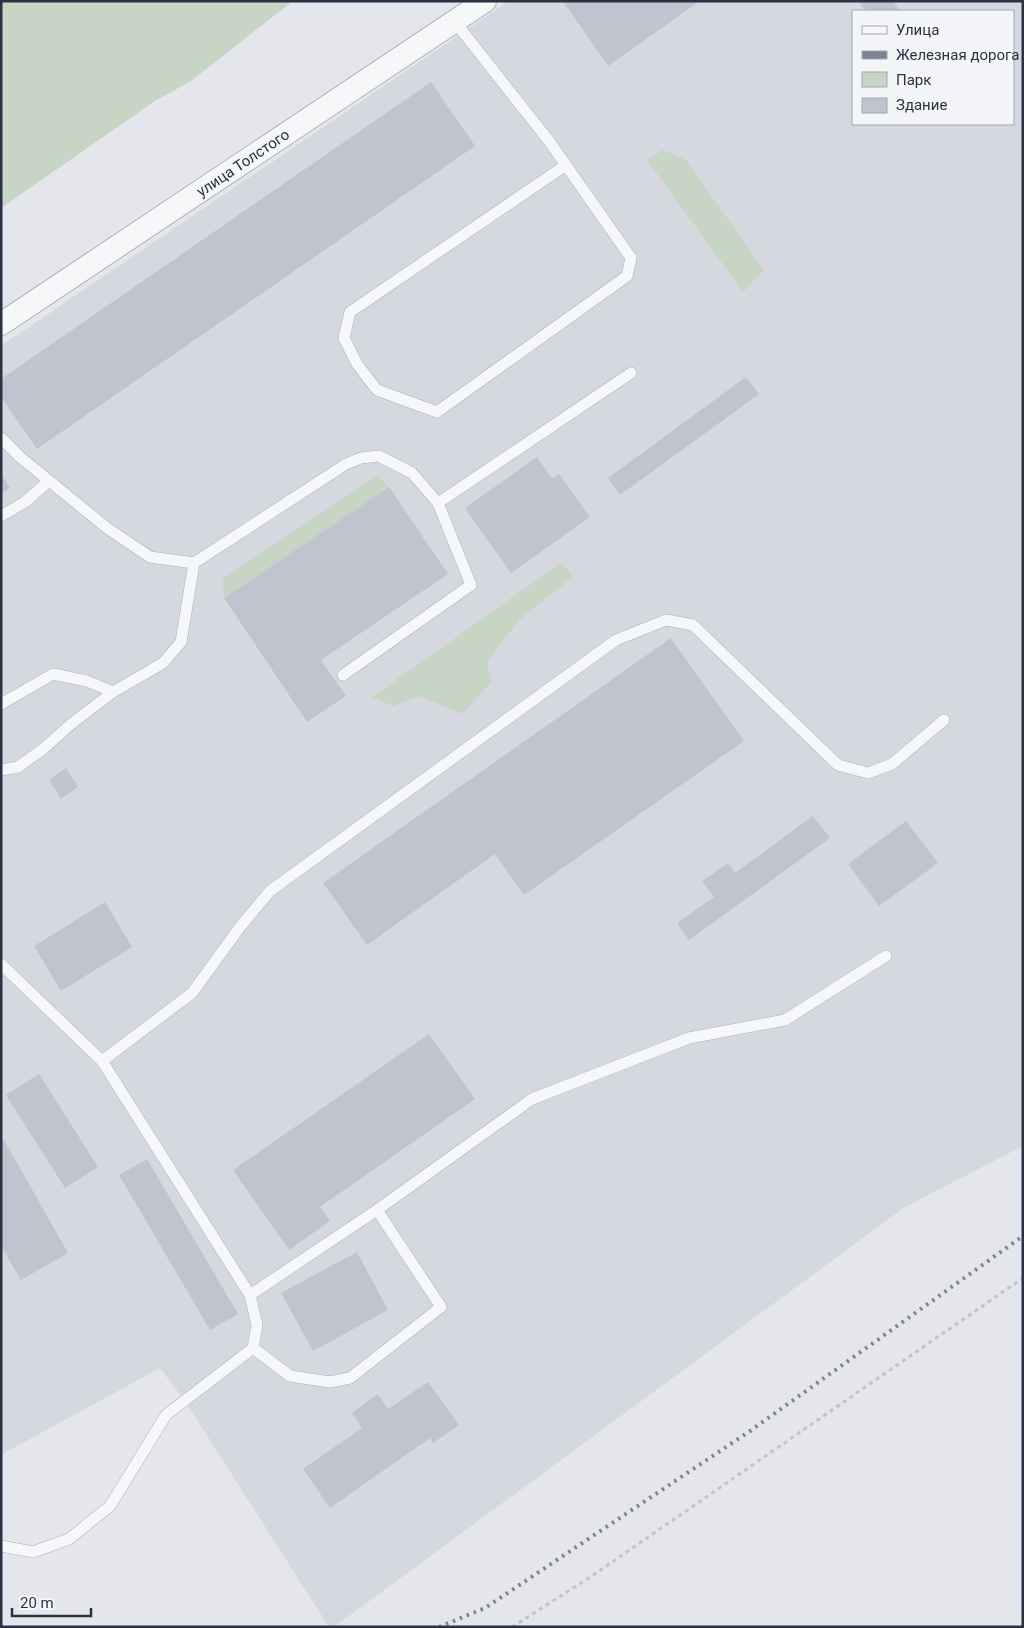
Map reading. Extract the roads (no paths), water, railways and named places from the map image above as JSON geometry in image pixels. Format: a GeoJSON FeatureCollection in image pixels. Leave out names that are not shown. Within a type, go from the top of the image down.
{"type":"FeatureCollection","features":[{"type":"Feature","properties":{"kind":"street","name":"улица Толстого"},"geometry":{"type":"LineString","coordinates":[[1,324],[485,1]]}},
{"type":"Feature","properties":{"kind":"lane"},"geometry":{"type":"LineString","coordinates":[[455,22],[550,141],[632,258],[627,276],[437,412],[377,390],[357,364],[344,338],[350,312],[566,165]]}},
{"type":"Feature","properties":{"kind":"lane"},"geometry":{"type":"LineString","coordinates":[[438,503],[631,373]]}},
{"type":"Feature","properties":{"kind":"lane"},"geometry":{"type":"LineString","coordinates":[[1,438],[49,481],[108,528],[150,557],[194,563],[346,464],[361,458],[379,456],[412,473],[438,503],[471,585],[343,675]]}},
{"type":"Feature","properties":{"kind":"lane"},"geometry":{"type":"LineString","coordinates":[[1,516],[25,502],[49,481]]}},
{"type":"Feature","properties":{"kind":"lane"},"geometry":{"type":"LineString","coordinates":[[1,770],[18,767],[113,692],[163,664],[181,642],[194,563]]}},
{"type":"Feature","properties":{"kind":"lane"},"geometry":{"type":"LineString","coordinates":[[102,1061],[192,993],[240,927],[270,891],[616,640],[666,620],[693,625],[838,765],[868,773],[892,764],[944,720]]}},
{"type":"Feature","properties":{"kind":"lane"},"geometry":{"type":"LineString","coordinates":[[1,704],[53,674],[87,681],[113,692]]}},
{"type":"Feature","properties":{"kind":"lane"},"geometry":{"type":"LineString","coordinates":[[250,1295],[377,1210],[532,1099],[690,1038],[785,1020],[886,956]]}},
{"type":"Feature","properties":{"kind":"lane"},"geometry":{"type":"LineString","coordinates":[[1,964],[102,1061],[250,1295],[258,1325],[253,1348],[166,1415],[110,1506],[69,1539],[33,1552],[1,1546]]}},
{"type":"Feature","properties":{"kind":"lane"},"geometry":{"type":"LineString","coordinates":[[253,1348],[290,1376],[330,1382],[350,1378],[440,1307],[377,1210]]}},
{"type":"Feature","properties":{"kind":"railway"},"geometry":{"type":"LineString","coordinates":[[439,1627],[485,1608],[750,1431],[1023,1236]]}}]}
